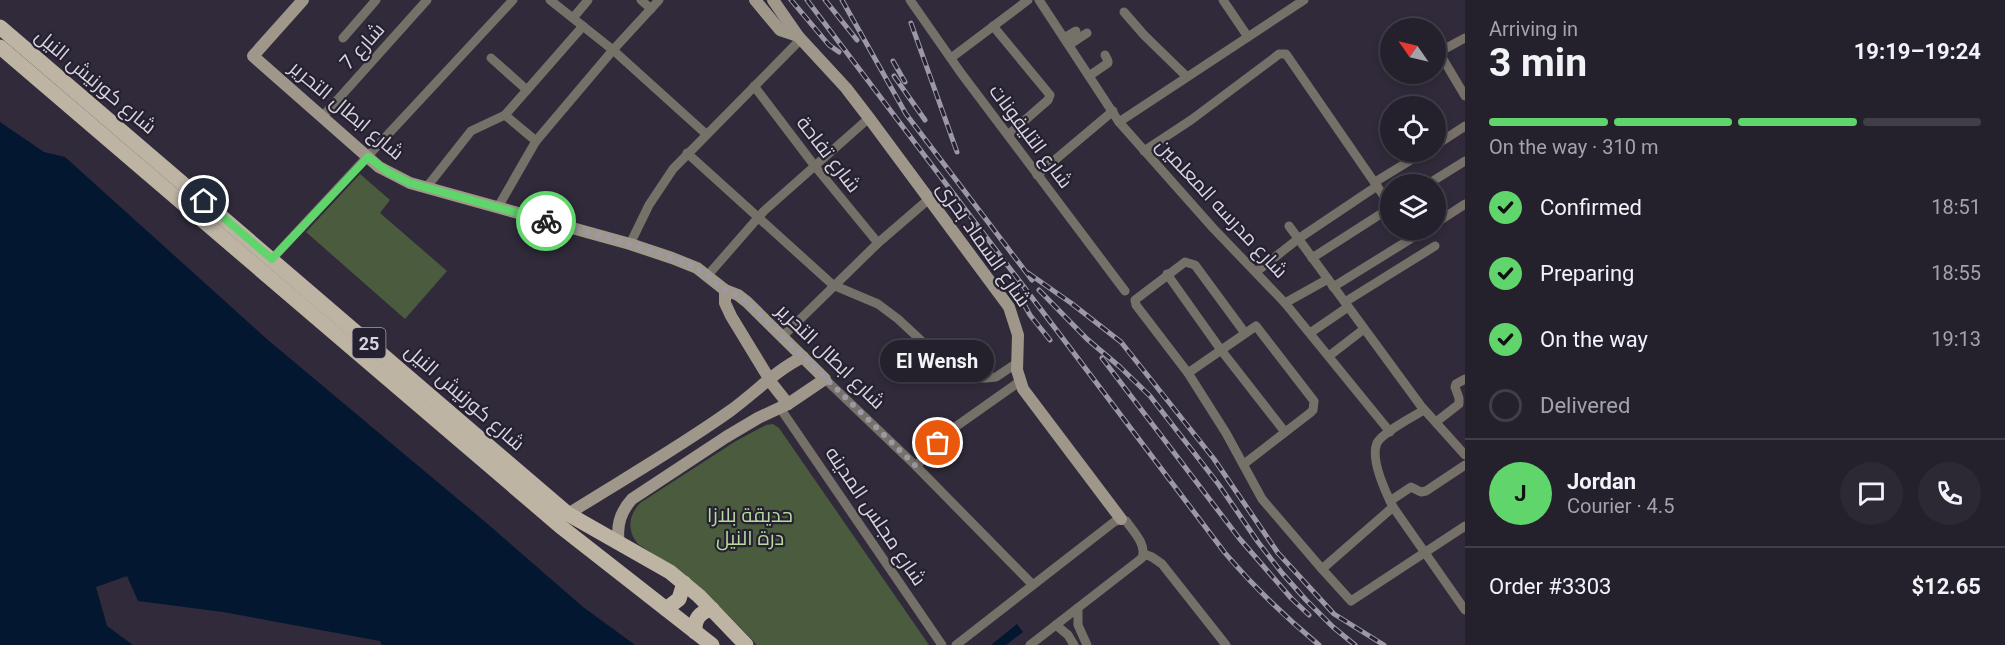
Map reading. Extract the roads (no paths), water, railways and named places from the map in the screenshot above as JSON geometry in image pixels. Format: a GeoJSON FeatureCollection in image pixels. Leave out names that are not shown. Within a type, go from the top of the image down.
{"type":"FeatureCollection","features":[{"type":"Feature","properties":{"kind":"main road","name":"شارع كورنيش النيل"},"geometry":{"type":"LineString","coordinates":[[0,27],[568,514],[656,563],[684,583],[746,645]]}},
{"type":"Feature","properties":{"kind":"main road","name":"شارع كورنيش النيل"},"geometry":{"type":"LineString","coordinates":[[0,46],[560,526],[711,645]]}},
{"type":"Feature","properties":{"kind":"main road"},"geometry":{"type":"LineString","coordinates":[[666,609],[679,599],[684,583]]}},
{"type":"Feature","properties":{"kind":"main road"},"geometry":{"type":"LineString","coordinates":[[695,632],[695,623],[700,615],[712,609]]}},
{"type":"Feature","properties":{"kind":"street","name":"شارع ابطال التحرير"},"geometry":{"type":"LineString","coordinates":[[303,0],[253,56],[368,157],[395,177],[426,188],[630,244],[685,262],[708,275],[724,290],[743,298],[783,336],[1032,584]]}},
{"type":"Feature","properties":{"kind":"street"},"geometry":{"type":"LineString","coordinates":[[343,38],[376,0]]}},
{"type":"Feature","properties":{"kind":"street","name":"شارع 7"},"geometry":{"type":"LineString","coordinates":[[323,116],[427,0]]}},
{"type":"Feature","properties":{"kind":"street"},"geometry":{"type":"LineString","coordinates":[[272,259],[513,0]]}},
{"type":"Feature","properties":{"kind":"street"},"geometry":{"type":"LineString","coordinates":[[550,0],[613,50],[706,134]]}},
{"type":"Feature","properties":{"kind":"street"},"geometry":{"type":"LineString","coordinates":[[573,18],[588,0]]}},
{"type":"Feature","properties":{"kind":"street"},"geometry":{"type":"LineString","coordinates":[[641,0],[651,9]]}},
{"type":"Feature","properties":{"kind":"street"},"geometry":{"type":"LineString","coordinates":[[498,207],[536,141],[659,0]]}},
{"type":"Feature","properties":{"kind":"street","name":"شارع السماد بحرى"},"geometry":{"type":"LineString","coordinates":[[755,0],[780,30],[800,37]]}},
{"type":"Feature","properties":{"kind":"street","name":"شارع السماد بحرى"},"geometry":{"type":"LineString","coordinates":[[773,0],[800,37],[870,118],[1009,307],[1018,335],[1019,382]]}},
{"type":"Feature","properties":{"kind":"street"},"geometry":{"type":"LineString","coordinates":[[912,3],[924,0]]}},
{"type":"Feature","properties":{"kind":"street"},"geometry":{"type":"LineString","coordinates":[[951,58],[1028,0]]}},
{"type":"Feature","properties":{"kind":"street","name":"شارع مدرسه المعلمين"},"geometry":{"type":"LineString","coordinates":[[1039,0],[1119,122],[1213,228],[1285,303],[1390,432]]}},
{"type":"Feature","properties":{"kind":"street"},"geometry":{"type":"LineString","coordinates":[[1224,0],[1248,37]]}},
{"type":"Feature","properties":{"kind":"street"},"geometry":{"type":"LineString","coordinates":[[1119,122],[1304,0]]}},
{"type":"Feature","properties":{"kind":"street","name":"شارع التليفونات"},"geometry":{"type":"LineString","coordinates":[[912,3],[1125,291]]}},
{"type":"Feature","properties":{"kind":"street"},"geometry":{"type":"LineString","coordinates":[[1124,12],[1143,35],[1186,76]]}},
{"type":"Feature","properties":{"kind":"street"},"geometry":{"type":"LineString","coordinates":[[426,188],[471,131],[505,116],[582,26]]}},
{"type":"Feature","properties":{"kind":"street"},"geometry":{"type":"LineString","coordinates":[[993,26],[1050,95],[1048,100],[1008,135]]}},
{"type":"Feature","properties":{"kind":"street"},"geometry":{"type":"LineString","coordinates":[[1067,42],[1076,31]]}},
{"type":"Feature","properties":{"kind":"street"},"geometry":{"type":"LineString","coordinates":[[1067,42],[1087,33]]}},
{"type":"Feature","properties":{"kind":"street"},"geometry":{"type":"LineString","coordinates":[[630,244],[660,186],[687,153],[800,37]]}},
{"type":"Feature","properties":{"kind":"street"},"geometry":{"type":"LineString","coordinates":[[1465,38],[1441,51],[1440,54],[1465,96]]}},
{"type":"Feature","properties":{"kind":"street"},"geometry":{"type":"LineString","coordinates":[[1144,152],[1274,58],[1283,54],[1288,56],[1380,190]]}},
{"type":"Feature","properties":{"kind":"street"},"geometry":{"type":"LineString","coordinates":[[1089,76],[1108,63],[1105,55]]}},
{"type":"Feature","properties":{"kind":"street"},"geometry":{"type":"LineString","coordinates":[[491,58],[527,90]]}},
{"type":"Feature","properties":{"kind":"street","name":"شارع تفاحة"},"geometry":{"type":"LineString","coordinates":[[754,86],[814,165],[878,243]]}},
{"type":"Feature","properties":{"kind":"street"},"geometry":{"type":"LineString","coordinates":[[1037,175],[1113,111]]}},
{"type":"Feature","properties":{"kind":"street"},"geometry":{"type":"LineString","coordinates":[[505,116],[536,141]]}},
{"type":"Feature","properties":{"kind":"street"},"geometry":{"type":"LineString","coordinates":[[708,275],[758,218],[814,165],[870,118]]}},
{"type":"Feature","properties":{"kind":"street"},"geometry":{"type":"LineString","coordinates":[[1446,138],[1465,126]]}},
{"type":"Feature","properties":{"kind":"street"},"geometry":{"type":"LineString","coordinates":[[687,153],[833,285],[878,304],[898,319],[955,372],[968,378],[996,376],[1017,363]]}},
{"type":"Feature","properties":{"kind":"street"},"geometry":{"type":"LineString","coordinates":[[1444,174],[1465,161]]}},
{"type":"Feature","properties":{"kind":"street"},"geometry":{"type":"LineString","coordinates":[[1256,272],[1298,239],[1409,162]]}},
{"type":"Feature","properties":{"kind":"street"},"geometry":{"type":"LineString","coordinates":[[783,336],[833,285],[929,199]]}},
{"type":"Feature","properties":{"kind":"street"},"geometry":{"type":"LineString","coordinates":[[1446,216],[1465,204]]}},
{"type":"Feature","properties":{"kind":"street"},"geometry":{"type":"LineString","coordinates":[[1312,258],[1380,213]]}},
{"type":"Feature","properties":{"kind":"street"},"geometry":{"type":"LineString","coordinates":[[1289,226],[1424,410],[1461,444],[1465,455]]}},
{"type":"Feature","properties":{"kind":"street"},"geometry":{"type":"LineString","coordinates":[[1285,303],[1330,283],[1400,240]]}},
{"type":"Feature","properties":{"kind":"street"},"geometry":{"type":"LineString","coordinates":[[1310,333],[1346,305],[1435,246]]}},
{"type":"Feature","properties":{"kind":"street"},"geometry":{"type":"LineString","coordinates":[[1250,330],[1195,265],[1189,261],[1185,261],[1167,274],[1138,296],[1134,302],[1188,373],[1244,464],[1266,506],[1351,601],[1465,526]]}},
{"type":"Feature","properties":{"kind":"street"},"geometry":{"type":"LineString","coordinates":[[1167,274],[1221,350],[1285,432]]}},
{"type":"Feature","properties":{"kind":"street","name":"شارع ابطال التحرير"},"geometry":{"type":"LineString","coordinates":[[724,290],[728,310],[784,406]]}},
{"type":"Feature","properties":{"kind":"street"},"geometry":{"type":"LineString","coordinates":[[1188,373],[1250,330],[1258,327],[1314,401],[1310,413],[1244,464]]}},
{"type":"Feature","properties":{"kind":"street"},"geometry":{"type":"LineString","coordinates":[[1329,356],[1364,329]]}},
{"type":"Feature","properties":{"kind":"street"},"geometry":{"type":"LineString","coordinates":[[568,514],[730,411],[769,378],[803,357]]}},
{"type":"Feature","properties":{"kind":"street"},"geometry":{"type":"LineString","coordinates":[[1436,422],[1457,406],[1459,398],[1455,387],[1465,379]]}},
{"type":"Feature","properties":{"kind":"street"},"geometry":{"type":"LineString","coordinates":[[619,543],[619,521],[624,509],[632,499],[726,437],[784,406],[825,380]]}},
{"type":"Feature","properties":{"kind":"street"},"geometry":{"type":"LineString","coordinates":[[916,466],[951,430],[1019,382],[1143,546],[1144,554],[1138,562],[1030,645]]}},
{"type":"Feature","properties":{"kind":"street","name":"شارع مجلس المدينه"},"geometry":{"type":"LineString","coordinates":[[784,406],[942,645]]}},
{"type":"Feature","properties":{"kind":"street"},"geometry":{"type":"LineString","coordinates":[[1424,410],[1390,432],[1377,444],[1375,454],[1383,489],[1391,504],[1465,610]]}},
{"type":"Feature","properties":{"kind":"street"},"geometry":{"type":"LineString","coordinates":[[1322,569],[1411,487],[1421,492],[1426,490],[1465,465]]}},
{"type":"Feature","properties":{"kind":"street"},"geometry":{"type":"LineString","coordinates":[[956,645],[1032,584],[1121,519]]}},
{"type":"Feature","properties":{"kind":"street"},"geometry":{"type":"LineString","coordinates":[[1144,554],[1152,556],[1162,564],[1226,645]]}},
{"type":"Feature","properties":{"kind":"street"},"geometry":{"type":"LineString","coordinates":[[1078,608],[1078,625],[1087,645]]}},
{"type":"Feature","properties":{"kind":"street"},"geometry":{"type":"LineString","coordinates":[[1056,625],[1065,632],[1074,645]]}},
{"type":"Feature","properties":{"kind":"water"},"geometry":{"type":"Polygon","coordinates":[[[0,122],[44,152],[65,157],[268,340],[583,607],[635,645],[382,645],[380,641],[223,612],[138,601],[127,576],[96,587],[107,626],[133,645],[0,645],[0,122]]]}},
{"type":"Feature","properties":{"kind":"water"},"geometry":{"type":"Polygon","coordinates":[[[1017,624],[1023,632],[1006,645],[991,645],[1017,624]]]}},
{"type":"Feature","properties":{"kind":"railway"},"geometry":{"type":"LineString","coordinates":[[791,0],[829,45],[839,52]]}},
{"type":"Feature","properties":{"kind":"railway"},"geometry":{"type":"LineString","coordinates":[[807,0],[1225,553],[1270,601],[1319,645]]}},
{"type":"Feature","properties":{"kind":"railway"},"geometry":{"type":"LineString","coordinates":[[825,0],[857,40]]}},
{"type":"Feature","properties":{"kind":"railway"},"geometry":{"type":"LineString","coordinates":[[842,0],[906,114],[1032,280]]}},
{"type":"Feature","properties":{"kind":"railway"},"geometry":{"type":"LineString","coordinates":[[911,23],[957,152]]}},
{"type":"Feature","properties":{"kind":"railway"},"geometry":{"type":"LineString","coordinates":[[893,61],[905,82]]}},
{"type":"Feature","properties":{"kind":"railway"},"geometry":{"type":"LineString","coordinates":[[894,76],[925,120]]}},
{"type":"Feature","properties":{"kind":"railway"},"geometry":{"type":"LineString","coordinates":[[1028,273],[1121,342],[1214,459],[1278,553],[1334,614],[1384,645]]}},
{"type":"Feature","properties":{"kind":"railway"},"geometry":{"type":"LineString","coordinates":[[1015,288],[1030,315],[1050,340]]}},
{"type":"Feature","properties":{"kind":"railway"},"geometry":{"type":"LineString","coordinates":[[1039,290],[1087,339],[1150,396],[1219,485],[1282,573],[1333,627],[1355,645]]}},
{"type":"Feature","properties":{"kind":"railway"},"geometry":{"type":"LineString","coordinates":[[1102,358],[1239,538],[1291,598],[1309,615]]}},
{"type":"Feature","properties":{"kind":"place","name":"El Wensh"},"geometry":{"type":"Point","coordinates":[938,443]}},
{"type":"Feature","properties":{"kind":"park label","name":"حديقة بلازا درة النيل"},"geometry":{"type":"Point","coordinates":[750,526]}}]}
